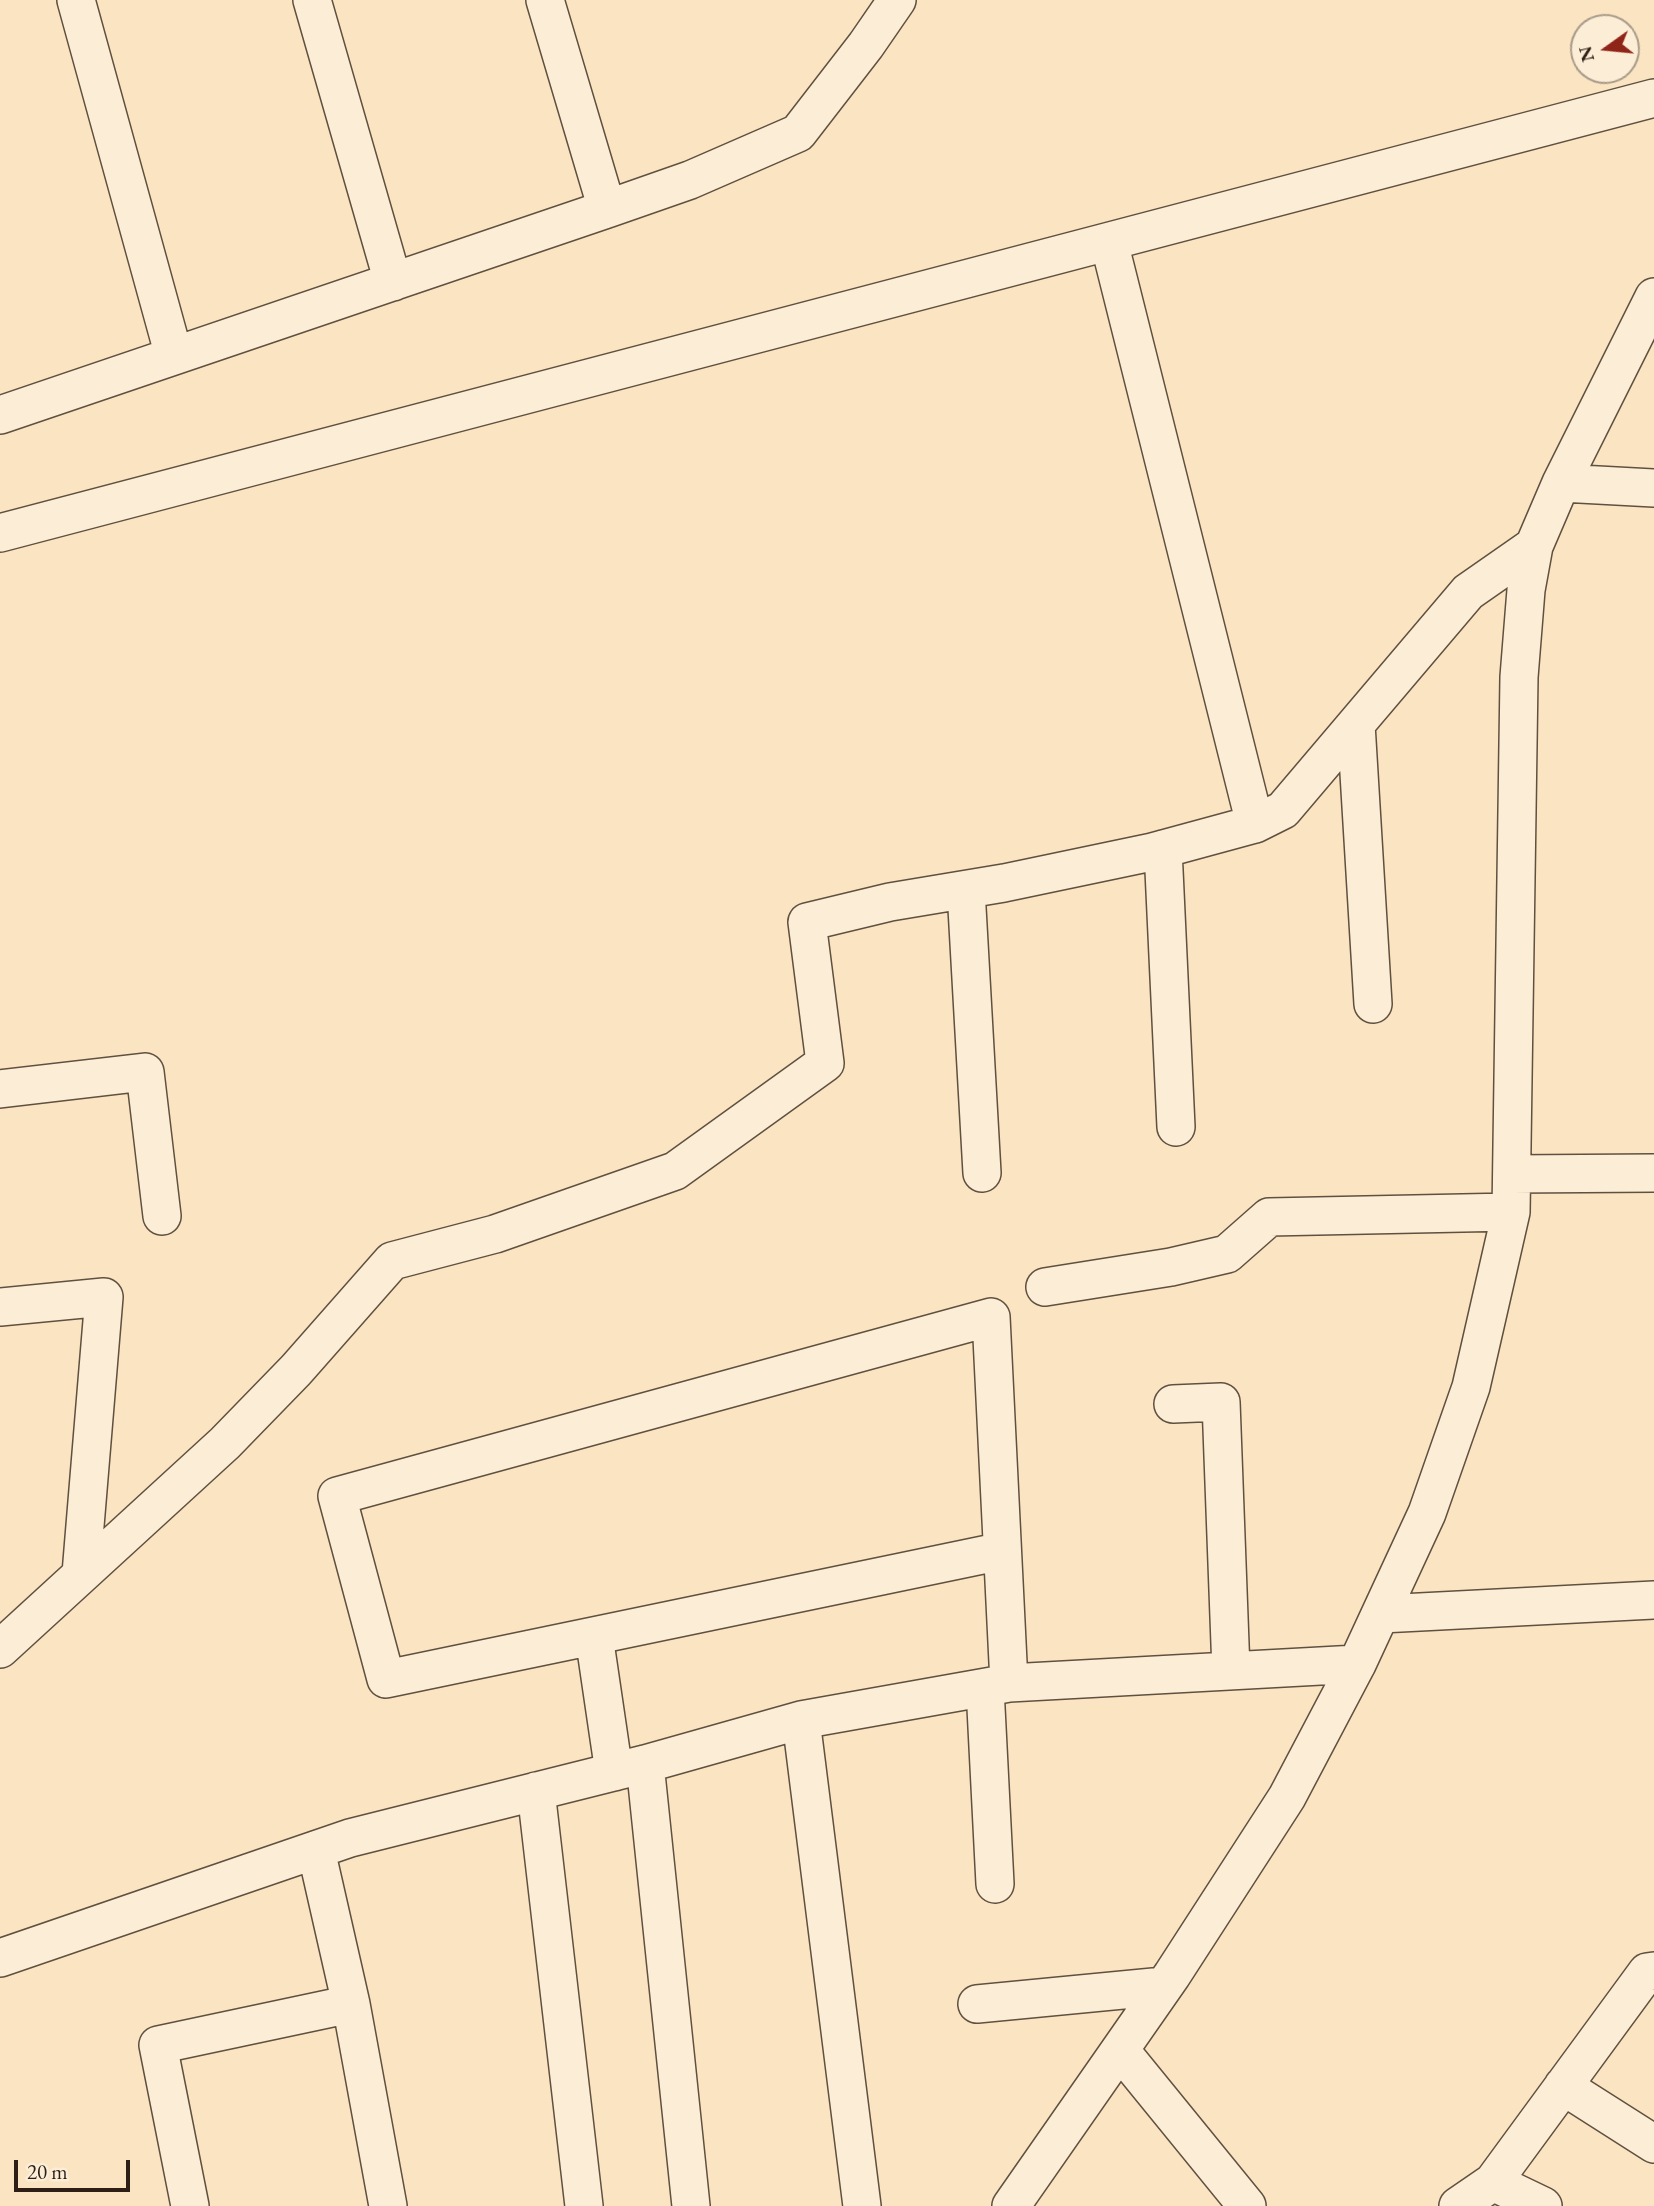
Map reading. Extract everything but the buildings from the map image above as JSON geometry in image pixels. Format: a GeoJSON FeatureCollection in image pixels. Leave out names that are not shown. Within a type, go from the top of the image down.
{"type":"FeatureCollection","features":[{"type":"Feature","properties":{"kind":"street"},"geometry":{"type":"LineString","coordinates":[[76,0],[174,356]]}},
{"type":"Feature","properties":{"kind":"street"},"geometry":{"type":"LineString","coordinates":[[312,0],[393,282]]}},
{"type":"Feature","properties":{"kind":"street"},"geometry":{"type":"LineString","coordinates":[[545,0],[607,209]]}},
{"type":"Feature","properties":{"kind":"street"},"geometry":{"type":"LineString","coordinates":[[0,415],[690,180],[798,133],[897,0]]}},
{"type":"Feature","properties":{"kind":"street"},"geometry":{"type":"LineString","coordinates":[[0,533],[1654,98]]}},
{"type":"Feature","properties":{"kind":"street"},"geometry":{"type":"LineString","coordinates":[[1109,242],[1255,824]]}},
{"type":"Feature","properties":{"kind":"street"},"geometry":{"type":"LineString","coordinates":[[1011,2206],[1164,1986],[1287,1797],[1357,1664],[1427,1513],[1471,1387],[1511,1212],[1519,677],[1526,590],[1534,546],[1560,483],[1654,298]]}},
{"type":"Feature","properties":{"kind":"street"},"geometry":{"type":"LineString","coordinates":[[1560,483],[1654,488]]}},
{"type":"Feature","properties":{"kind":"street"},"geometry":{"type":"LineString","coordinates":[[0,1649],[225,1443],[296,1370],[392,1261],[495,1234],[675,1171],[825,1062],[807,922],[890,902],[966,890],[1163,849],[1255,824],[1283,810],[1468,592],[1534,546]]}},
{"type":"Feature","properties":{"kind":"street"},"geometry":{"type":"LineString","coordinates":[[1356,724],[1373,1004]]}},
{"type":"Feature","properties":{"kind":"street"},"geometry":{"type":"LineString","coordinates":[[1163,849],[1176,1128]]}},
{"type":"Feature","properties":{"kind":"street"},"geometry":{"type":"LineString","coordinates":[[966,890],[982,1174]]}},
{"type":"Feature","properties":{"kind":"street"},"geometry":{"type":"LineString","coordinates":[[0,1090],[145,1072],[162,1216]]}},
{"type":"Feature","properties":{"kind":"street"},"geometry":{"type":"LineString","coordinates":[[1511,1174],[1654,1173]]}},
{"type":"Feature","properties":{"kind":"street"},"geometry":{"type":"LineString","coordinates":[[1045,1287],[1171,1267],[1227,1254],[1269,1217],[1511,1212]]}},
{"type":"Feature","properties":{"kind":"street"},"geometry":{"type":"LineString","coordinates":[[0,1307],[104,1297],[81,1574]]}},
{"type":"Feature","properties":{"kind":"street"},"geometry":{"type":"LineString","coordinates":[[995,1884],[997,1686],[1002,1551],[991,1317],[337,1496],[386,1679],[1002,1551]]}},
{"type":"Feature","properties":{"kind":"street"},"geometry":{"type":"LineString","coordinates":[[1173,1404],[1221,1402],[1231,1671]]}},
{"type":"Feature","properties":{"kind":"street"},"geometry":{"type":"LineString","coordinates":[[1381,1614],[1654,1600]]}},
{"type":"Feature","properties":{"kind":"street"},"geometry":{"type":"LineString","coordinates":[[594,1636],[630,1768],[691,2206]]}},
{"type":"Feature","properties":{"kind":"street"},"geometry":{"type":"LineString","coordinates":[[0,1958],[350,1838],[630,1768],[801,1720],[997,1686],[1357,1664]]}},
{"type":"Feature","properties":{"kind":"street"},"geometry":{"type":"LineString","coordinates":[[801,1720],[862,2206]]}},
{"type":"Feature","properties":{"kind":"street"},"geometry":{"type":"LineString","coordinates":[[536,1791],[584,2206]]}},
{"type":"Feature","properties":{"kind":"street"},"geometry":{"type":"LineString","coordinates":[[316,1850],[351,2004],[388,2206]]}},
{"type":"Feature","properties":{"kind":"street"},"geometry":{"type":"LineString","coordinates":[[1458,2206],[1493,2182],[1647,1972],[1654,1971]]}},
{"type":"Feature","properties":{"kind":"street"},"geometry":{"type":"LineString","coordinates":[[977,2004],[1164,1986]]}},
{"type":"Feature","properties":{"kind":"street"},"geometry":{"type":"LineString","coordinates":[[190,2206],[158,2045],[351,2004]]}},
{"type":"Feature","properties":{"kind":"street"},"geometry":{"type":"LineString","coordinates":[[1120,2050],[1247,2206]]}},
{"type":"Feature","properties":{"kind":"street"},"geometry":{"type":"LineString","coordinates":[[1563,2086],[1654,2144]]}},
{"type":"Feature","properties":{"kind":"street"},"geometry":{"type":"LineString","coordinates":[[1493,2182],[1543,2206]]}}]}
